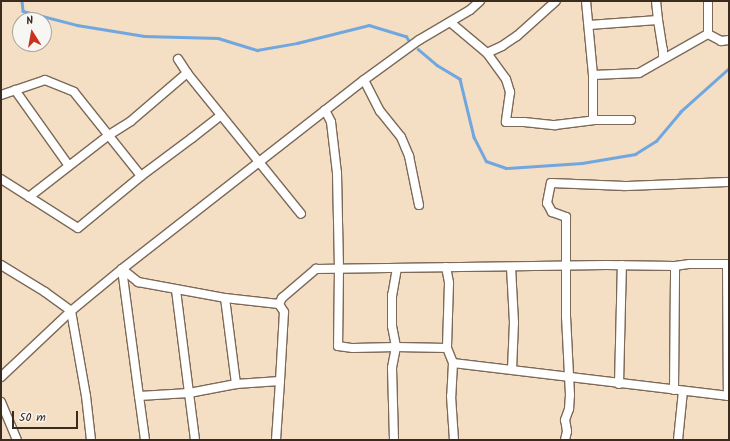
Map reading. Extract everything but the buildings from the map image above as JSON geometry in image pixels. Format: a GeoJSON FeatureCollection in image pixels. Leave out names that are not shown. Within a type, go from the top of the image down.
{"type":"FeatureCollection","features":[{"type":"Feature","properties":{"kind":"street"},"geometry":{"type":"LineString","coordinates":[[1,377],[71,311],[122,269],[364,80],[419,40],[470,10],[480,1]]}},
{"type":"Feature","properties":{"kind":"street"},"geometry":{"type":"LineString","coordinates":[[487,53],[502,46],[517,36],[556,1]]}},
{"type":"Feature","properties":{"kind":"street"},"geometry":{"type":"LineString","coordinates":[[586,1],[590,25],[593,75],[593,120]]}},
{"type":"Feature","properties":{"kind":"street"},"geometry":{"type":"LineString","coordinates":[[656,1],[663,58]]}},
{"type":"Feature","properties":{"kind":"street"},"geometry":{"type":"LineString","coordinates":[[708,1],[708,34]]}},
{"type":"Feature","properties":{"kind":"street"},"geometry":{"type":"LineString","coordinates":[[590,25],[658,20]]}},
{"type":"Feature","properties":{"kind":"street"},"geometry":{"type":"LineString","coordinates":[[450,22],[487,53],[506,79],[510,92],[506,122],[555,125],[593,120],[631,120]]}},
{"type":"Feature","properties":{"kind":"street"},"geometry":{"type":"LineString","coordinates":[[593,75],[638,73],[708,34]]}},
{"type":"Feature","properties":{"kind":"street"},"geometry":{"type":"LineString","coordinates":[[708,34],[721,41],[729,40]]}},
{"type":"Feature","properties":{"kind":"street"},"geometry":{"type":"LineString","coordinates":[[178,59],[187,73],[301,214]]}},
{"type":"Feature","properties":{"kind":"street"},"geometry":{"type":"LineString","coordinates":[[29,197],[109,135],[131,121],[187,73]]}},
{"type":"Feature","properties":{"kind":"street"},"geometry":{"type":"LineString","coordinates":[[1,95],[45,80],[74,92],[141,176]]}},
{"type":"Feature","properties":{"kind":"street"},"geometry":{"type":"LineString","coordinates":[[364,80],[380,112],[401,137],[409,156],[419,205]]}},
{"type":"Feature","properties":{"kind":"street"},"geometry":{"type":"LineString","coordinates":[[15,90],[70,166]]}},
{"type":"Feature","properties":{"kind":"street"},"geometry":{"type":"LineString","coordinates":[[325,110],[331,122],[337,173],[339,268],[338,346],[360,348],[447,348]]}},
{"type":"Feature","properties":{"kind":"street"},"geometry":{"type":"LineString","coordinates":[[1,179],[78,228],[141,176],[187,143],[221,114]]}},
{"type":"Feature","properties":{"kind":"street"},"geometry":{"type":"LineString","coordinates":[[565,440],[568,431],[565,420],[569,409],[570,377],[566,317],[566,217],[552,212],[547,203],[551,182],[632,186],[729,182]]}},
{"type":"Feature","properties":{"kind":"street"},"geometry":{"type":"LineString","coordinates":[[279,304],[282,298],[316,269],[622,265],[675,266],[690,264],[728,264],[729,396],[453,363]]}},
{"type":"Feature","properties":{"kind":"street"},"geometry":{"type":"LineString","coordinates":[[1,265],[45,292],[71,311],[86,396],[90,440]]}},
{"type":"Feature","properties":{"kind":"street"},"geometry":{"type":"LineString","coordinates":[[619,384],[622,265]]}},
{"type":"Feature","properties":{"kind":"street"},"geometry":{"type":"LineString","coordinates":[[674,390],[675,266]]}},
{"type":"Feature","properties":{"kind":"street"},"geometry":{"type":"LineString","coordinates":[[446,267],[449,283],[447,348],[453,363],[451,396],[454,440]]}},
{"type":"Feature","properties":{"kind":"street"},"geometry":{"type":"LineString","coordinates":[[511,267],[514,322],[512,370]]}},
{"type":"Feature","properties":{"kind":"street"},"geometry":{"type":"LineString","coordinates":[[394,440],[392,368],[396,347],[392,326],[392,295],[397,268]]}},
{"type":"Feature","properties":{"kind":"street"},"geometry":{"type":"LineString","coordinates":[[122,269],[138,282],[225,298],[279,304]]}},
{"type":"Feature","properties":{"kind":"street"},"geometry":{"type":"LineString","coordinates":[[122,269],[145,440]]}},
{"type":"Feature","properties":{"kind":"street"},"geometry":{"type":"LineString","coordinates":[[176,290],[195,440]]}},
{"type":"Feature","properties":{"kind":"street"},"geometry":{"type":"LineString","coordinates":[[225,298],[236,384]]}},
{"type":"Feature","properties":{"kind":"street"},"geometry":{"type":"LineString","coordinates":[[276,440],[284,312],[279,304]]}},
{"type":"Feature","properties":{"kind":"street"},"geometry":{"type":"LineString","coordinates":[[139,396],[189,392],[236,384],[280,381]]}},
{"type":"Feature","properties":{"kind":"street"},"geometry":{"type":"LineString","coordinates":[[678,440],[683,391]]}},
{"type":"Feature","properties":{"kind":"street"},"geometry":{"type":"LineString","coordinates":[[1,402],[17,440]]}},
{"type":"Feature","properties":{"kind":"waterway"},"geometry":{"type":"LineString","coordinates":[[22,1],[23,11],[77,25],[144,36],[218,38],[257,50],[297,43],[369,25],[406,36],[408,39]]}},
{"type":"Feature","properties":{"kind":"waterway"},"geometry":{"type":"LineString","coordinates":[[418,49],[437,65],[460,79],[474,137],[486,161],[506,168],[582,163],[635,154],[656,141],[680,112],[729,68]]}}]}
